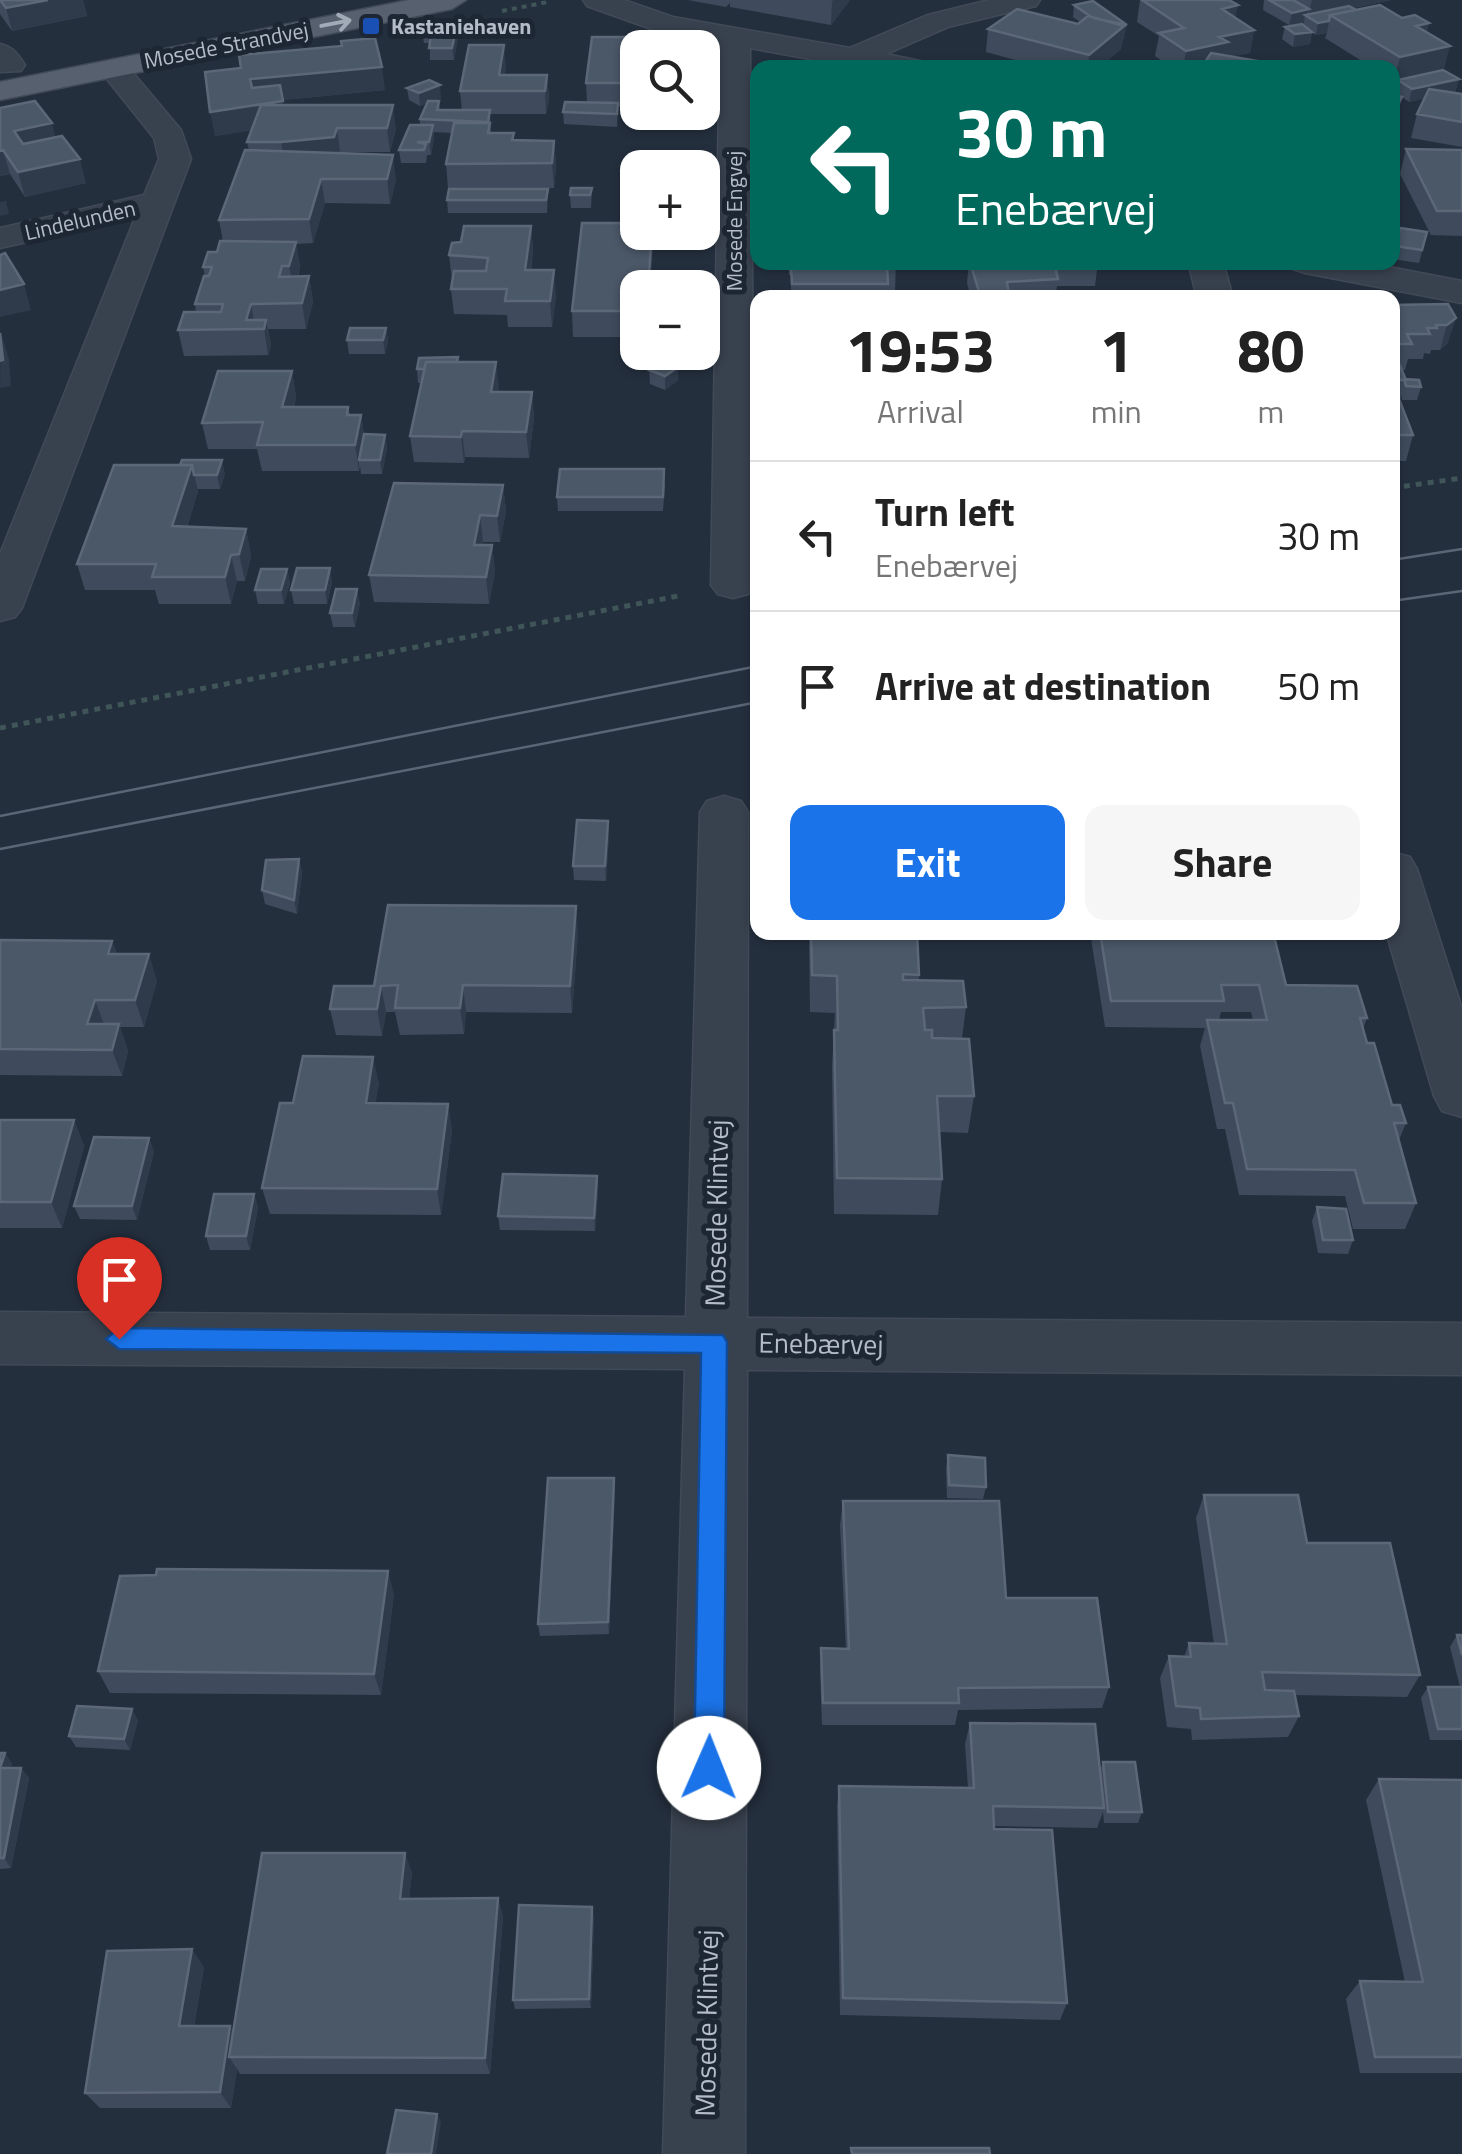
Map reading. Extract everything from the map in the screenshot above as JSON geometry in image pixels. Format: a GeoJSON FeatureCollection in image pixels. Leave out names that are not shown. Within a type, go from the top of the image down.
{"type":"FeatureCollection","features":[{"type":"Feature","properties":{"kind":"main road","name":"Mosede Strandvej"},"geometry":{"type":"LineString","coordinates":[[2,69],[327,0]]}},
{"type":"Feature","properties":{"kind":"main road","name":"Mosede Strandvej"},"geometry":{"type":"LineString","coordinates":[[2,69],[113,68],[452,0]]}},
{"type":"Feature","properties":{"kind":"street"},"geometry":{"type":"LineString","coordinates":[[597,0],[667,25],[875,60]]}},
{"type":"Feature","properties":{"kind":"street"},"geometry":{"type":"LineString","coordinates":[[856,56],[938,21],[1026,0]]}},
{"type":"Feature","properties":{"kind":"street","name":"Mosede Engvej"},"geometry":{"type":"LineString","coordinates":[[732,585],[735,38]]}},
{"type":"Feature","properties":{"kind":"street"},"geometry":{"type":"LineString","coordinates":[[0,608],[175,160],[170,137],[113,68]]}},
{"type":"Feature","properties":{"kind":"street","name":"Lindelunden"},"geometry":{"type":"LineString","coordinates":[[0,238],[159,202]]}},
{"type":"Feature","properties":{"kind":"street"},"geometry":{"type":"LineString","coordinates":[[1347,270],[1462,292]]}},
{"type":"Feature","properties":{"kind":"street","name":"Mosede Klintvej"},"geometry":{"type":"LineString","coordinates":[[704,2154],[724,812]]}},
{"type":"Feature","properties":{"kind":"street"},"geometry":{"type":"LineString","coordinates":[[1400,895],[1462,1096]]}},
{"type":"Feature","properties":{"kind":"street","name":"Enebærvej"},"geometry":{"type":"LineString","coordinates":[[0,1338],[1462,1349]]}},
{"type":"Feature","properties":{"kind":"path"},"geometry":{"type":"LineString","coordinates":[[1400,487],[1462,478]]}},
{"type":"Feature","properties":{"kind":"path"},"geometry":{"type":"LineString","coordinates":[[0,728],[732,585]]}},
{"type":"Feature","properties":{"kind":"building"},"geometry":{"type":"Polygon","coordinates":[[[0,0],[48,0],[6,8],[0,0]]]}},
{"type":"Feature","properties":{"kind":"building"},"geometry":{"type":"Polygon","coordinates":[[[1142,0],[1229,0],[1238,5],[1222,9],[1254,30],[1219,37],[1228,42],[1186,51],[1159,33],[1184,28],[1142,0]]]}},
{"type":"Feature","properties":{"kind":"building"},"geometry":{"type":"Polygon","coordinates":[[[1269,0],[1293,0],[1309,9],[1292,13],[1269,0]]]}},
{"type":"Feature","properties":{"kind":"building"},"geometry":{"type":"Polygon","coordinates":[[[1093,1],[1127,25],[1093,18],[1074,5],[1093,1]]]}},
{"type":"Feature","properties":{"kind":"building"},"geometry":{"type":"Polygon","coordinates":[[[1380,5],[1402,18],[1415,15],[1429,23],[1416,26],[1450,46],[1400,57],[1330,15],[1380,5]]]}},
{"type":"Feature","properties":{"kind":"building"},"geometry":{"type":"Polygon","coordinates":[[[1349,6],[1356,10],[1330,15],[1329,21],[1318,23],[1305,15],[1349,6]]]}},
{"type":"Feature","properties":{"kind":"building"},"geometry":{"type":"Polygon","coordinates":[[[1017,9],[1078,24],[1088,16],[1124,26],[1089,55],[988,29],[1017,9]]]}},
{"type":"Feature","properties":{"kind":"building"},"geometry":{"type":"Polygon","coordinates":[[[458,19],[452,48],[429,48],[431,36],[437,30],[422,31],[424,23],[458,19]]]}},
{"type":"Feature","properties":{"kind":"building"},"geometry":{"type":"Polygon","coordinates":[[[1302,24],[1312,32],[1295,34],[1285,27],[1302,24]]]}},
{"type":"Feature","properties":{"kind":"building"},"geometry":{"type":"Polygon","coordinates":[[[592,37],[620,37],[620,83],[586,83],[592,37]]]}},
{"type":"Feature","properties":{"kind":"building"},"geometry":{"type":"Polygon","coordinates":[[[375,38],[382,67],[250,79],[252,88],[280,85],[283,101],[210,112],[205,72],[241,68],[239,55],[342,46],[341,41],[375,38]]]}},
{"type":"Feature","properties":{"kind":"building"},"geometry":{"type":"Polygon","coordinates":[[[469,45],[504,45],[499,75],[547,75],[545,91],[460,91],[469,45]]]}},
{"type":"Feature","properties":{"kind":"building"},"geometry":{"type":"Polygon","coordinates":[[[1211,53],[1252,60],[1206,60],[1211,53]]]}},
{"type":"Feature","properties":{"kind":"building"},"geometry":{"type":"Polygon","coordinates":[[[1443,70],[1459,79],[1412,89],[1400,80],[1443,70]]]}},
{"type":"Feature","properties":{"kind":"building"},"geometry":{"type":"Polygon","coordinates":[[[429,80],[440,85],[419,93],[407,88],[429,80]]]}},
{"type":"Feature","properties":{"kind":"building"},"geometry":{"type":"Polygon","coordinates":[[[1429,89],[1462,94],[1462,122],[1417,114],[1429,89]]]}},
{"type":"Feature","properties":{"kind":"building"},"geometry":{"type":"Polygon","coordinates":[[[35,101],[52,123],[14,131],[23,144],[62,136],[80,159],[18,172],[0,151],[0,108],[35,101]]]}},
{"type":"Feature","properties":{"kind":"building"},"geometry":{"type":"Polygon","coordinates":[[[428,101],[439,101],[437,110],[490,110],[488,122],[420,119],[428,101]]]}},
{"type":"Feature","properties":{"kind":"building"},"geometry":{"type":"Polygon","coordinates":[[[565,102],[618,103],[617,114],[563,112],[565,102]]]}},
{"type":"Feature","properties":{"kind":"building"},"geometry":{"type":"Polygon","coordinates":[[[261,105],[393,105],[387,128],[337,128],[334,137],[247,142],[261,105]]]}},
{"type":"Feature","properties":{"kind":"building"},"geometry":{"type":"Polygon","coordinates":[[[454,123],[490,123],[488,133],[514,133],[512,140],[554,141],[552,163],[446,164],[454,123]]]}},
{"type":"Feature","properties":{"kind":"building"},"geometry":{"type":"Polygon","coordinates":[[[410,125],[433,125],[429,142],[417,142],[426,144],[424,150],[399,150],[410,125]]]}},
{"type":"Feature","properties":{"kind":"building"},"geometry":{"type":"Polygon","coordinates":[[[1406,149],[1462,150],[1462,211],[1437,211],[1406,149]]]}},
{"type":"Feature","properties":{"kind":"building"},"geometry":{"type":"Polygon","coordinates":[[[245,150],[393,155],[387,179],[321,179],[309,219],[219,220],[245,150]]]}},
{"type":"Feature","properties":{"kind":"building"},"geometry":{"type":"Polygon","coordinates":[[[571,188],[592,188],[590,195],[570,195],[571,188]]]}},
{"type":"Feature","properties":{"kind":"building"},"geometry":{"type":"Polygon","coordinates":[[[449,189],[548,189],[546,200],[447,200],[449,189]]]}},
{"type":"Feature","properties":{"kind":"building"},"geometry":{"type":"Polygon","coordinates":[[[582,223],[620,223],[620,250],[651,250],[649,270],[620,270],[620,311],[572,311],[582,223]]]}},
{"type":"Feature","properties":{"kind":"building"},"geometry":{"type":"Polygon","coordinates":[[[464,226],[531,226],[525,270],[554,270],[550,301],[505,301],[507,289],[451,289],[454,271],[486,271],[488,258],[449,255],[452,243],[461,242],[464,226]]]}},
{"type":"Feature","properties":{"kind":"building"},"geometry":{"type":"Polygon","coordinates":[[[1400,228],[1427,232],[1422,250],[1400,247],[1400,228]]]}},
{"type":"Feature","properties":{"kind":"building"},"geometry":{"type":"Polygon","coordinates":[[[220,241],[296,242],[289,266],[282,266],[279,277],[309,276],[302,303],[251,304],[246,320],[266,320],[264,329],[178,330],[184,312],[221,312],[223,304],[195,304],[204,276],[209,276],[212,267],[203,267],[208,252],[217,252],[220,241]]]}},
{"type":"Feature","properties":{"kind":"building"},"geometry":{"type":"Polygon","coordinates":[[[5,253],[24,284],[0,290],[0,255],[5,253]]]}},
{"type":"Feature","properties":{"kind":"building"},"geometry":{"type":"Polygon","coordinates":[[[791,270],[887,270],[888,284],[792,284],[791,270]]]}},
{"type":"Feature","properties":{"kind":"building"},"geometry":{"type":"Polygon","coordinates":[[[972,270],[1056,270],[1058,279],[1007,282],[1008,290],[978,290],[972,270]]]}},
{"type":"Feature","properties":{"kind":"building"},"geometry":{"type":"Polygon","coordinates":[[[1448,304],[1456,318],[1447,325],[1427,328],[1430,334],[1407,334],[1412,344],[1400,344],[1400,305],[1448,304]]]}},
{"type":"Feature","properties":{"kind":"building"},"geometry":{"type":"Polygon","coordinates":[[[350,328],[386,328],[383,340],[347,340],[350,328]]]}},
{"type":"Feature","properties":{"kind":"building"},"geometry":{"type":"Polygon","coordinates":[[[458,357],[457,362],[426,362],[424,369],[417,369],[419,358],[458,357]]]}},
{"type":"Feature","properties":{"kind":"building"},"geometry":{"type":"Polygon","coordinates":[[[426,362],[496,362],[491,392],[532,392],[526,432],[462,431],[461,437],[410,436],[426,362]]]}},
{"type":"Feature","properties":{"kind":"building"},"geometry":{"type":"Polygon","coordinates":[[[649,370],[674,370],[665,376],[649,370]]]}},
{"type":"Feature","properties":{"kind":"building"},"geometry":{"type":"Polygon","coordinates":[[[218,371],[292,371],[282,407],[348,407],[347,415],[361,415],[355,445],[257,445],[263,422],[202,423],[218,371]]]}},
{"type":"Feature","properties":{"kind":"building"},"geometry":{"type":"Polygon","coordinates":[[[1404,379],[1419,380],[1421,387],[1406,386],[1404,379]]]}},
{"type":"Feature","properties":{"kind":"building"},"geometry":{"type":"Polygon","coordinates":[[[1400,402],[1413,435],[1400,435],[1400,402]]]}},
{"type":"Feature","properties":{"kind":"building"},"geometry":{"type":"Polygon","coordinates":[[[364,434],[385,435],[380,460],[359,460],[364,434]]]}},
{"type":"Feature","properties":{"kind":"building"},"geometry":{"type":"Polygon","coordinates":[[[182,460],[222,460],[217,475],[194,475],[192,465],[180,465],[182,460]]]}},
{"type":"Feature","properties":{"kind":"building"},"geometry":{"type":"Polygon","coordinates":[[[114,465],[192,465],[172,526],[246,529],[239,554],[231,555],[225,577],[152,577],[156,564],[77,564],[114,465]]]}},
{"type":"Feature","properties":{"kind":"building"},"geometry":{"type":"Polygon","coordinates":[[[560,469],[664,469],[663,497],[557,497],[560,469]]]}},
{"type":"Feature","properties":{"kind":"building"},"geometry":{"type":"Polygon","coordinates":[[[394,483],[503,485],[497,516],[480,515],[474,545],[492,545],[486,577],[369,575],[394,483]]]}},
{"type":"Feature","properties":{"kind":"building"},"geometry":{"type":"Polygon","coordinates":[[[297,568],[330,568],[325,590],[291,590],[297,568]]]}},
{"type":"Feature","properties":{"kind":"building"},"geometry":{"type":"Polygon","coordinates":[[[261,569],[287,569],[281,590],[255,590],[261,569]]]}},
{"type":"Feature","properties":{"kind":"building"},"geometry":{"type":"Polygon","coordinates":[[[336,589],[357,589],[352,613],[330,613],[336,589]]]}},
{"type":"Feature","properties":{"kind":"building"},"geometry":{"type":"Polygon","coordinates":[[[577,820],[608,821],[605,866],[573,866],[577,820]]]}},
{"type":"Feature","properties":{"kind":"building"},"geometry":{"type":"Polygon","coordinates":[[[299,859],[294,900],[262,890],[266,860],[299,859]]]}},
{"type":"Feature","properties":{"kind":"building"},"geometry":{"type":"Polygon","coordinates":[[[388,905],[576,906],[570,986],[463,985],[460,1008],[395,1008],[398,985],[381,986],[377,1009],[330,1009],[334,986],[374,986],[388,905]]]}},
{"type":"Feature","properties":{"kind":"building"},"geometry":{"type":"Polygon","coordinates":[[[0,940],[112,941],[108,954],[149,954],[135,1000],[95,1000],[87,1024],[119,1024],[112,1050],[0,1049],[0,940]]]}},
{"type":"Feature","properties":{"kind":"building"},"geometry":{"type":"Polygon","coordinates":[[[811,940],[917,940],[919,975],[903,974],[903,980],[963,981],[966,1007],[923,1008],[925,1030],[932,1030],[932,1038],[969,1039],[974,1096],[937,1096],[942,1179],[837,1178],[837,976],[812,975],[811,940]]]}},
{"type":"Feature","properties":{"kind":"building"},"geometry":{"type":"Polygon","coordinates":[[[1101,940],[1275,940],[1286,985],[1357,986],[1367,1018],[1360,1018],[1367,1043],[1374,1043],[1392,1105],[1400,1105],[1406,1123],[1394,1123],[1416,1203],[1364,1203],[1355,1170],[1247,1169],[1233,1103],[1225,1103],[1207,1020],[1267,1020],[1259,985],[1221,985],[1224,1001],[1111,1001],[1101,940]]]}},
{"type":"Feature","properties":{"kind":"building"},"geometry":{"type":"Polygon","coordinates":[[[303,1056],[373,1057],[366,1103],[448,1104],[437,1189],[262,1188],[280,1103],[293,1103],[303,1056]]]}},
{"type":"Feature","properties":{"kind":"building"},"geometry":{"type":"Polygon","coordinates":[[[0,1120],[74,1120],[51,1202],[0,1202],[0,1120]]]}},
{"type":"Feature","properties":{"kind":"building"},"geometry":{"type":"Polygon","coordinates":[[[94,1137],[149,1138],[132,1206],[74,1206],[94,1137]]]}},
{"type":"Feature","properties":{"kind":"building"},"geometry":{"type":"Polygon","coordinates":[[[503,1174],[597,1176],[594,1218],[498,1216],[503,1174]]]}},
{"type":"Feature","properties":{"kind":"building"},"geometry":{"type":"Polygon","coordinates":[[[214,1194],[254,1194],[246,1236],[206,1236],[214,1194]]]}},
{"type":"Feature","properties":{"kind":"building"},"geometry":{"type":"Polygon","coordinates":[[[1317,1207],[1346,1209],[1353,1240],[1323,1240],[1317,1207]]]}},
{"type":"Feature","properties":{"kind":"building"},"geometry":{"type":"Polygon","coordinates":[[[948,1455],[985,1458],[986,1487],[949,1485],[948,1455]]]}},
{"type":"Feature","properties":{"kind":"building"},"geometry":{"type":"Polygon","coordinates":[[[548,1478],[614,1478],[608,1622],[538,1624],[548,1478]]]}},
{"type":"Feature","properties":{"kind":"building"},"geometry":{"type":"Polygon","coordinates":[[[1204,1495],[1298,1495],[1307,1543],[1390,1543],[1420,1675],[1262,1672],[1265,1690],[1294,1691],[1299,1716],[1201,1719],[1200,1708],[1176,1706],[1169,1656],[1191,1657],[1189,1643],[1227,1644],[1204,1495]]]}},
{"type":"Feature","properties":{"kind":"building"},"geometry":{"type":"Polygon","coordinates":[[[843,1501],[999,1501],[1006,1598],[1097,1598],[1109,1687],[958,1688],[959,1703],[823,1703],[821,1648],[849,1649],[843,1501]]]}},
{"type":"Feature","properties":{"kind":"building"},"geometry":{"type":"Polygon","coordinates":[[[157,1569],[388,1571],[374,1674],[98,1671],[120,1576],[156,1575],[157,1569]]]}},
{"type":"Feature","properties":{"kind":"building"},"geometry":{"type":"Polygon","coordinates":[[[1428,1687],[1462,1687],[1462,1729],[1438,1729],[1428,1687]]]}},
{"type":"Feature","properties":{"kind":"building"},"geometry":{"type":"Polygon","coordinates":[[[77,1706],[132,1709],[124,1739],[69,1736],[77,1706]]]}},
{"type":"Feature","properties":{"kind":"building"},"geometry":{"type":"Polygon","coordinates":[[[970,1723],[1095,1724],[1104,1808],[993,1806],[994,1829],[1052,1830],[1067,2003],[843,1998],[839,1786],[974,1788],[970,1723]]]}},
{"type":"Feature","properties":{"kind":"building"},"geometry":{"type":"Polygon","coordinates":[[[1103,1762],[1135,1762],[1142,1812],[1108,1812],[1103,1762]]]}},
{"type":"Feature","properties":{"kind":"building"},"geometry":{"type":"Polygon","coordinates":[[[0,1768],[21,1768],[4,1858],[0,1858],[0,1768]]]}},
{"type":"Feature","properties":{"kind":"building"},"geometry":{"type":"Polygon","coordinates":[[[1379,1779],[1462,1780],[1462,2057],[1375,2057],[1360,1981],[1423,1982],[1379,1779]]]}},
{"type":"Feature","properties":{"kind":"building"},"geometry":{"type":"Polygon","coordinates":[[[262,1853],[405,1853],[400,1899],[498,1898],[485,2058],[229,2057],[262,1853]]]}},
{"type":"Feature","properties":{"kind":"building"},"geometry":{"type":"Polygon","coordinates":[[[519,1905],[592,1907],[589,1999],[513,2000],[519,1905]]]}},
{"type":"Feature","properties":{"kind":"building"},"geometry":{"type":"Polygon","coordinates":[[[192,1949],[179,2026],[230,2026],[220,2092],[85,2093],[107,1951],[192,1949]]]}},
{"type":"Feature","properties":{"kind":"building"},"geometry":{"type":"Polygon","coordinates":[[[396,2110],[437,2114],[431,2154],[387,2154],[396,2110]]]}},
{"type":"Feature","properties":{"kind":"building"},"geometry":{"type":"Polygon","coordinates":[[[851,2148],[989,2148],[990,2154],[852,2154],[851,2148]]]}},
{"type":"Feature","properties":{"kind":"tram line"},"geometry":{"type":"LineString","coordinates":[[1400,559],[1462,549]]}},
{"type":"Feature","properties":{"kind":"tram line"},"geometry":{"type":"LineString","coordinates":[[1400,600],[1462,591]]}},
{"type":"Feature","properties":{"kind":"tram line"},"geometry":{"type":"LineString","coordinates":[[0,816],[750,668]]}},
{"type":"Feature","properties":{"kind":"tram line"},"geometry":{"type":"LineString","coordinates":[[0,849],[750,704]]}},
{"type":"Feature","properties":{"kind":"place","name":"Kastaniehaven"},"geometry":{"type":"Point","coordinates":[371,26]}},
{"type":"Feature","properties":{"kind":"route"},"geometry":{"type":"LineString","coordinates":[[119,1339],[714,1342],[709,1768]]}}]}
